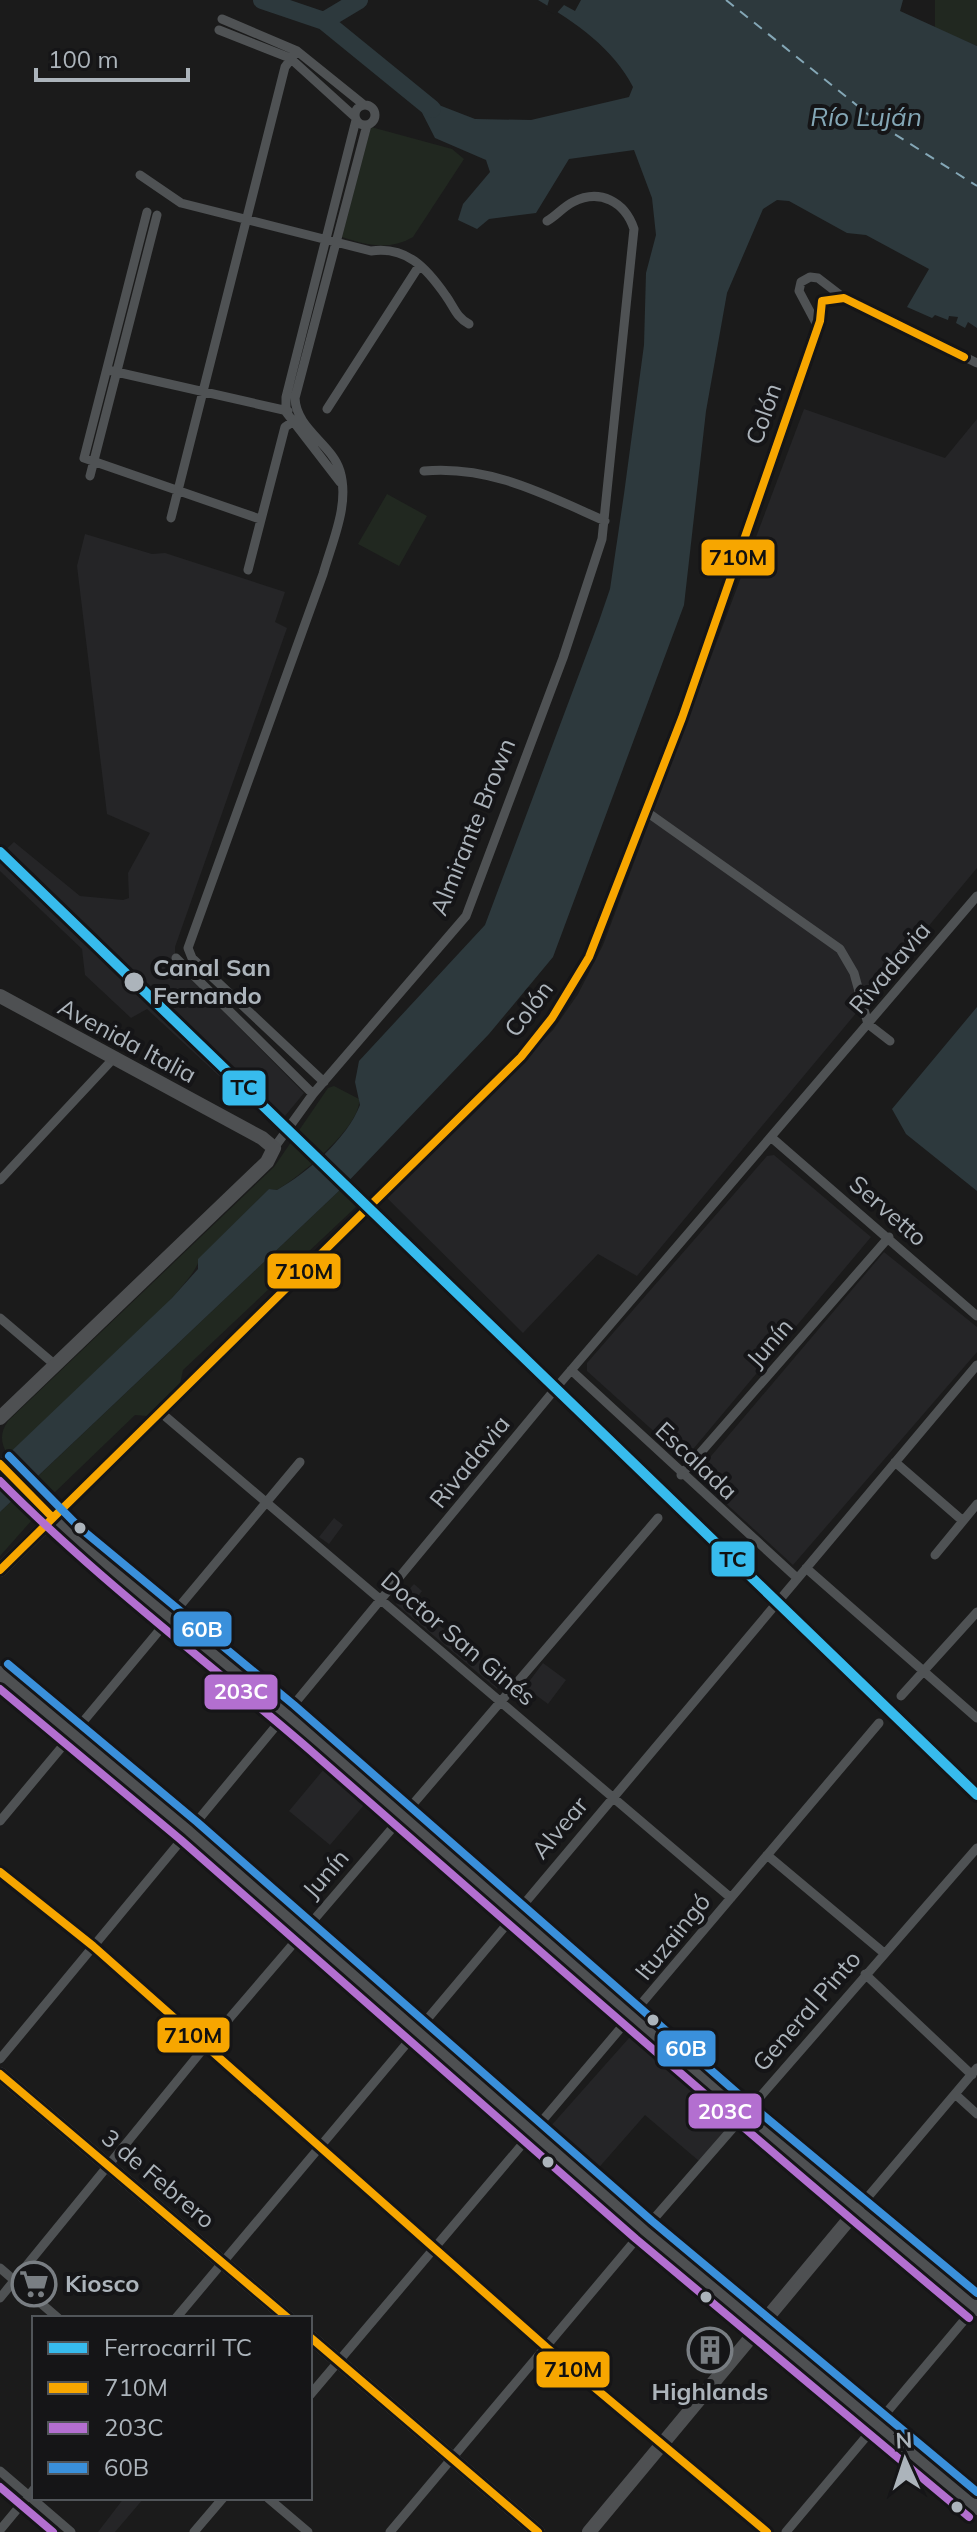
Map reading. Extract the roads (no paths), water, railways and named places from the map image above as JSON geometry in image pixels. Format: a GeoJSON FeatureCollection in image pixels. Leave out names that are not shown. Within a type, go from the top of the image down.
{"type":"FeatureCollection","features":[{"type":"Feature","properties":{"kind":"main road","name":"Avenida Italia"},"geometry":{"type":"LineString","coordinates":[[0,996],[262,1138],[274,1148]]}},
{"type":"Feature","properties":{"kind":"main road","name":"Almirante Brown"},"geometry":{"type":"LineString","coordinates":[[0,1418],[267,1162],[274,1148]]}},
{"type":"Feature","properties":{"kind":"main road"},"geometry":{"type":"LineString","coordinates":[[0,1464],[53,1518],[286,1714],[744,2115],[856,2211],[976,2307]]}},
{"type":"Feature","properties":{"kind":"main road","name":"Colón"},"geometry":{"type":"LineString","coordinates":[[0,1570],[53,1518]]}},
{"type":"Feature","properties":{"kind":"main road"},"geometry":{"type":"LineString","coordinates":[[0,1673],[189,1831],[644,2230],[977,2508]]}},
{"type":"Feature","properties":{"kind":"main road","name":"3 de Febrero"},"geometry":{"type":"LineString","coordinates":[[0,2074],[286,2316]]}},
{"type":"Feature","properties":{"kind":"main road"},"geometry":{"type":"LineString","coordinates":[[589,2532],[856,2211]]}},
{"type":"Feature","properties":{"kind":"main road"},"geometry":{"type":"LineString","coordinates":[[312,2339],[538,2532]]}},
{"type":"Feature","properties":{"kind":"street"},"geometry":{"type":"LineString","coordinates":[[221,25],[294,55],[375,112],[367,125],[331,241]]}},
{"type":"Feature","properties":{"kind":"street"},"geometry":{"type":"LineString","coordinates":[[294,55],[356,118],[367,125]]}},
{"type":"Feature","properties":{"kind":"street"},"geometry":{"type":"LineString","coordinates":[[171,518],[246,220],[294,55]]}},
{"type":"Feature","properties":{"kind":"street"},"geometry":{"type":"LineString","coordinates":[[248,570],[285,427],[294,415],[358,107],[364,105]]}},
{"type":"Feature","properties":{"kind":"street"},"geometry":{"type":"LineString","coordinates":[[140,175],[181,203],[371,251],[392,248],[419,266],[447,297],[460,319],[469,324]]}},
{"type":"Feature","properties":{"kind":"street","name":"Almirante Brown"},"geometry":{"type":"LineString","coordinates":[[274,1148],[313,1094],[466,916],[563,658],[605,521],[634,229],[619,204],[598,197],[574,201],[547,221]]}},
{"type":"Feature","properties":{"kind":"street"},"geometry":{"type":"LineString","coordinates":[[90,476],[112,371],[152,213]]}},
{"type":"Feature","properties":{"kind":"street"},"geometry":{"type":"LineString","coordinates":[[327,409],[419,266]]}},
{"type":"Feature","properties":{"kind":"street"},"geometry":{"type":"LineString","coordinates":[[816,331],[815,318],[799,291],[801,282],[810,277],[844,298],[977,363]]}},
{"type":"Feature","properties":{"kind":"street"},"geometry":{"type":"LineString","coordinates":[[823,300],[824,283]]}},
{"type":"Feature","properties":{"kind":"street"},"geometry":{"type":"LineString","coordinates":[[806,303],[844,298]]}},
{"type":"Feature","properties":{"kind":"street","name":"Colón"},"geometry":{"type":"LineString","coordinates":[[53,1518],[521,1057],[552,1018],[589,957],[682,718],[816,331],[823,300]]}},
{"type":"Feature","properties":{"kind":"street"},"geometry":{"type":"LineString","coordinates":[[112,371],[294,415],[342,485],[340,516],[323,574],[188,948],[192,958],[324,1082]]}},
{"type":"Feature","properties":{"kind":"street"},"geometry":{"type":"LineString","coordinates":[[94,461],[260,519]]}},
{"type":"Feature","properties":{"kind":"street"},"geometry":{"type":"LineString","coordinates":[[424,471],[447,469],[504,477],[605,521]]}},
{"type":"Feature","properties":{"kind":"street"},"geometry":{"type":"LineString","coordinates":[[644,810],[840,949],[854,973],[868,1024],[890,1041]]}},
{"type":"Feature","properties":{"kind":"street","name":"Rivadavia"},"geometry":{"type":"LineString","coordinates":[[0,2059],[571,1370],[977,896]]}},
{"type":"Feature","properties":{"kind":"street"},"geometry":{"type":"LineString","coordinates":[[176,958],[313,1094]]}},
{"type":"Feature","properties":{"kind":"street"},"geometry":{"type":"LineString","coordinates":[[0,1180],[113,1059]]}},
{"type":"Feature","properties":{"kind":"street","name":"Servetto"},"geometry":{"type":"LineString","coordinates":[[772,1138],[977,1316]]}},
{"type":"Feature","properties":{"kind":"street","name":"Junín"},"geometry":{"type":"LineString","coordinates":[[681,1475],[889,1237]]}},
{"type":"Feature","properties":{"kind":"street"},"geometry":{"type":"LineString","coordinates":[[0,1318],[54,1364]]}},
{"type":"Feature","properties":{"kind":"street","name":"Alvear"},"geometry":{"type":"LineString","coordinates":[[178,2316],[977,1365]]}},
{"type":"Feature","properties":{"kind":"street","name":"Escalada"},"geometry":{"type":"LineString","coordinates":[[571,1370],[681,1475],[797,1578]]}},
{"type":"Feature","properties":{"kind":"street","name":"Doctor San Ginés"},"geometry":{"type":"LineString","coordinates":[[159,1411],[731,1898]]}},
{"type":"Feature","properties":{"kind":"street"},"geometry":{"type":"LineString","coordinates":[[0,1821],[300,1462]]}},
{"type":"Feature","properties":{"kind":"street"},"geometry":{"type":"LineString","coordinates":[[895,1462],[963,1521]]}},
{"type":"Feature","properties":{"kind":"street"},"geometry":{"type":"LineString","coordinates":[[935,1555],[977,1504]]}},
{"type":"Feature","properties":{"kind":"street","name":"Junín"},"geometry":{"type":"LineString","coordinates":[[0,2298],[204,2048],[658,1518]]}},
{"type":"Feature","properties":{"kind":"street"},"geometry":{"type":"LineString","coordinates":[[806,1568],[977,1718]]}},
{"type":"Feature","properties":{"kind":"street"},"geometry":{"type":"LineString","coordinates":[[901,1696],[977,1612]]}},
{"type":"Feature","properties":{"kind":"street","name":"Ituzaingó"},"geometry":{"type":"LineString","coordinates":[[312,2393],[633,2018],[879,1723]]}},
{"type":"Feature","properties":{"kind":"street","name":"General Pinto"},"geometry":{"type":"LineString","coordinates":[[390,2532],[644,2230],[977,1848]]}},
{"type":"Feature","properties":{"kind":"street"},"geometry":{"type":"LineString","coordinates":[[767,1855],[884,1953]]}},
{"type":"Feature","properties":{"kind":"street"},"geometry":{"type":"LineString","coordinates":[[0,1872],[93,1946],[433,2249],[767,2532]]}},
{"type":"Feature","properties":{"kind":"street"},"geometry":{"type":"LineString","coordinates":[[856,2211],[974,2071],[865,1974]]}},
{"type":"Feature","properties":{"kind":"street"},"geometry":{"type":"LineString","coordinates":[[955,2094],[977,2114]]}},
{"type":"Feature","properties":{"kind":"street"},"geometry":{"type":"LineString","coordinates":[[0,2268],[56,2316]]}},
{"type":"Feature","properties":{"kind":"street"},"geometry":{"type":"LineString","coordinates":[[786,2532],[976,2307]]}},
{"type":"Feature","properties":{"kind":"street"},"geometry":{"type":"LineString","coordinates":[[0,2471],[31,2492],[0,2530]]}},
{"type":"Feature","properties":{"kind":"street"},"geometry":{"type":"LineString","coordinates":[[39,2500],[71,2532]]}},
{"type":"Feature","properties":{"kind":"street"},"geometry":{"type":"LineString","coordinates":[[194,2532],[221,2500]]}},
{"type":"Feature","properties":{"kind":"street"},"geometry":{"type":"LineString","coordinates":[[270,2500],[308,2532]]}},
{"type":"Feature","properties":{"kind":"water","name":"Río Luján"},"geometry":{"type":"Polygon","coordinates":[[[538,0],[903,0],[900,11],[977,46],[977,328],[968,322],[965,328],[956,323],[958,317],[949,316],[948,320],[935,315],[932,318],[907,307],[929,269],[866,235],[847,233],[789,201],[777,200],[763,209],[727,293],[706,411],[684,605],[553,957],[489,1034],[341,1189],[0,1512],[0,1462],[172,1298],[198,1269],[198,1259],[269,1189],[277,1190],[289,1183],[336,1142],[360,1105],[355,1082],[359,1061],[485,925],[599,621],[610,589],[644,345],[646,273],[656,235],[652,198],[634,150],[569,159],[536,213],[489,219],[477,229],[458,220],[463,204],[490,172],[486,160],[435,138],[413,95],[475,119],[531,120],[629,97],[633,87],[604,48],[538,0]]]}},
{"type":"Feature","properties":{"kind":"water"},"geometry":{"type":"Polygon","coordinates":[[[977,1007],[977,1191],[906,1134],[892,1109],[977,1007]]]}},
{"type":"Feature","properties":{"kind":"waterway"},"geometry":{"type":"LineString","coordinates":[[262,0],[324,21],[432,109]]}},
{"type":"Feature","properties":{"kind":"waterway"},"geometry":{"type":"LineString","coordinates":[[324,21],[359,0]]}},
{"type":"Feature","properties":{"kind":"rail line","name":"TC"},"geometry":{"type":"LineString","coordinates":[[0,852],[977,1795]]}},
{"type":"Feature","properties":{"kind":"place","name":"Canal San Fernando"},"geometry":{"type":"Point","coordinates":[134,982]}},
{"type":"Feature","properties":{"kind":"place","name":"Kiosco"},"geometry":{"type":"Point","coordinates":[34,2284]}},
{"type":"Feature","properties":{"kind":"place","name":"Highlands"},"geometry":{"type":"Point","coordinates":[710,2350]}}]}
